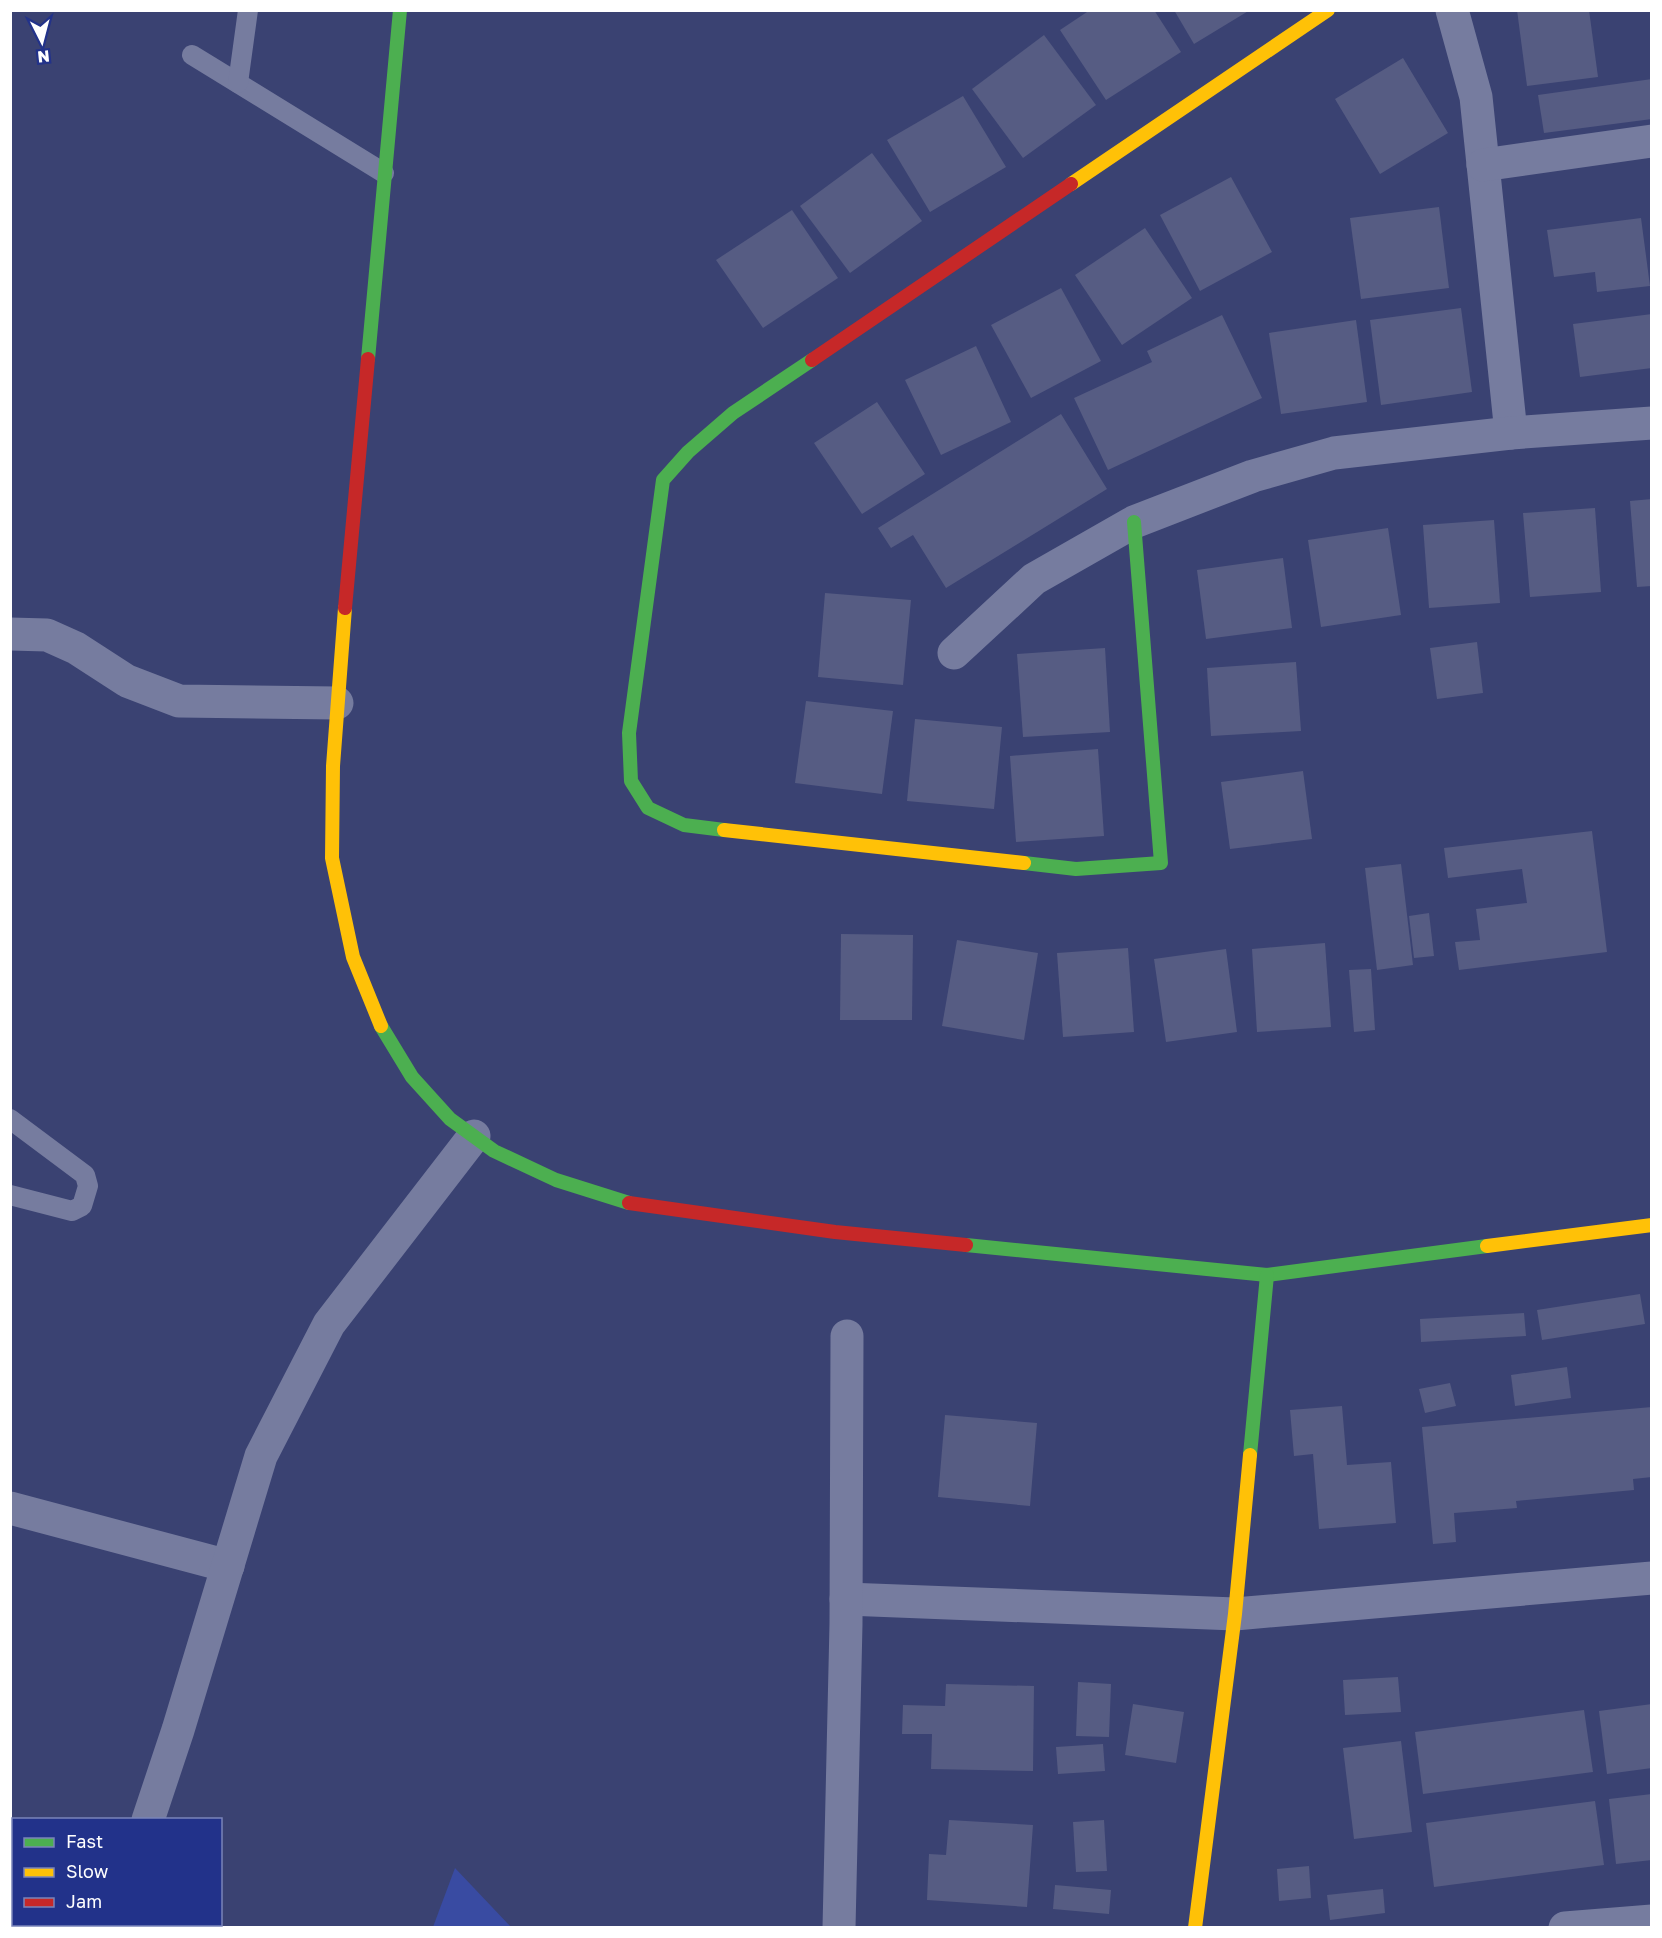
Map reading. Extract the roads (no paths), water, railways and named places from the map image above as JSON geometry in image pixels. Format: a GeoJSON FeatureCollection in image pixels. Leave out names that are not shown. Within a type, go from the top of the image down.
{"type":"FeatureCollection","features":[{"type":"Feature","properties":{"kind":"street"},"geometry":{"type":"LineString","coordinates":[[400,10],[337,703],[333,766],[332,858],[353,957],[378,1022],[412,1077],[450,1119],[494,1151],[556,1180],[622,1202],[835,1232],[1268,1275],[1652,1225]]}},
{"type":"Feature","properties":{"kind":"street"},"geometry":{"type":"LineString","coordinates":[[1134,522],[1161,863],[1076,869],[684,825],[648,808],[631,782],[629,733],[663,480],[688,452],[733,413],[1328,10]]}},
{"type":"Feature","properties":{"kind":"street"},"geometry":{"type":"LineString","coordinates":[[1452,10],[1476,97],[1511,433]]}},
{"type":"Feature","properties":{"kind":"street"},"geometry":{"type":"LineString","coordinates":[[1483,165],[1652,141]]}},
{"type":"Feature","properties":{"kind":"street"},"geometry":{"type":"LineString","coordinates":[[954,653],[1034,579],[1134,522],[1253,476],[1334,453],[1511,433],[1652,423]]}},
{"type":"Feature","properties":{"kind":"street"},"geometry":{"type":"LineString","coordinates":[[10,634],[47,635],[76,648],[128,681],[179,701],[337,703]]}},
{"type":"Feature","properties":{"kind":"street"},"geometry":{"type":"LineString","coordinates":[[149,1818],[178,1730],[261,1456],[329,1324],[474,1136]]}},
{"type":"Feature","properties":{"kind":"street"},"geometry":{"type":"LineString","coordinates":[[1195,1928],[1234,1614],[1268,1275]]}},
{"type":"Feature","properties":{"kind":"street"},"geometry":{"type":"LineString","coordinates":[[839,1928],[846,1599],[846,1336]]}},
{"type":"Feature","properties":{"kind":"street"},"geometry":{"type":"LineString","coordinates":[[10,1508],[228,1566]]}},
{"type":"Feature","properties":{"kind":"street"},"geometry":{"type":"LineString","coordinates":[[846,1599],[1234,1614],[1652,1578]]}},
{"type":"Feature","properties":{"kind":"street"},"geometry":{"type":"LineString","coordinates":[[1565,1928],[1652,1921]]}},
{"type":"Feature","properties":{"kind":"lane"},"geometry":{"type":"LineString","coordinates":[[238,83],[248,10]]}},
{"type":"Feature","properties":{"kind":"lane"},"geometry":{"type":"LineString","coordinates":[[192,55],[384,173]]}},
{"type":"Feature","properties":{"kind":"lane"},"geometry":{"type":"LineString","coordinates":[[10,1119],[86,1175],[88,1186],[82,1206],[72,1211],[10,1195]]}}]}
